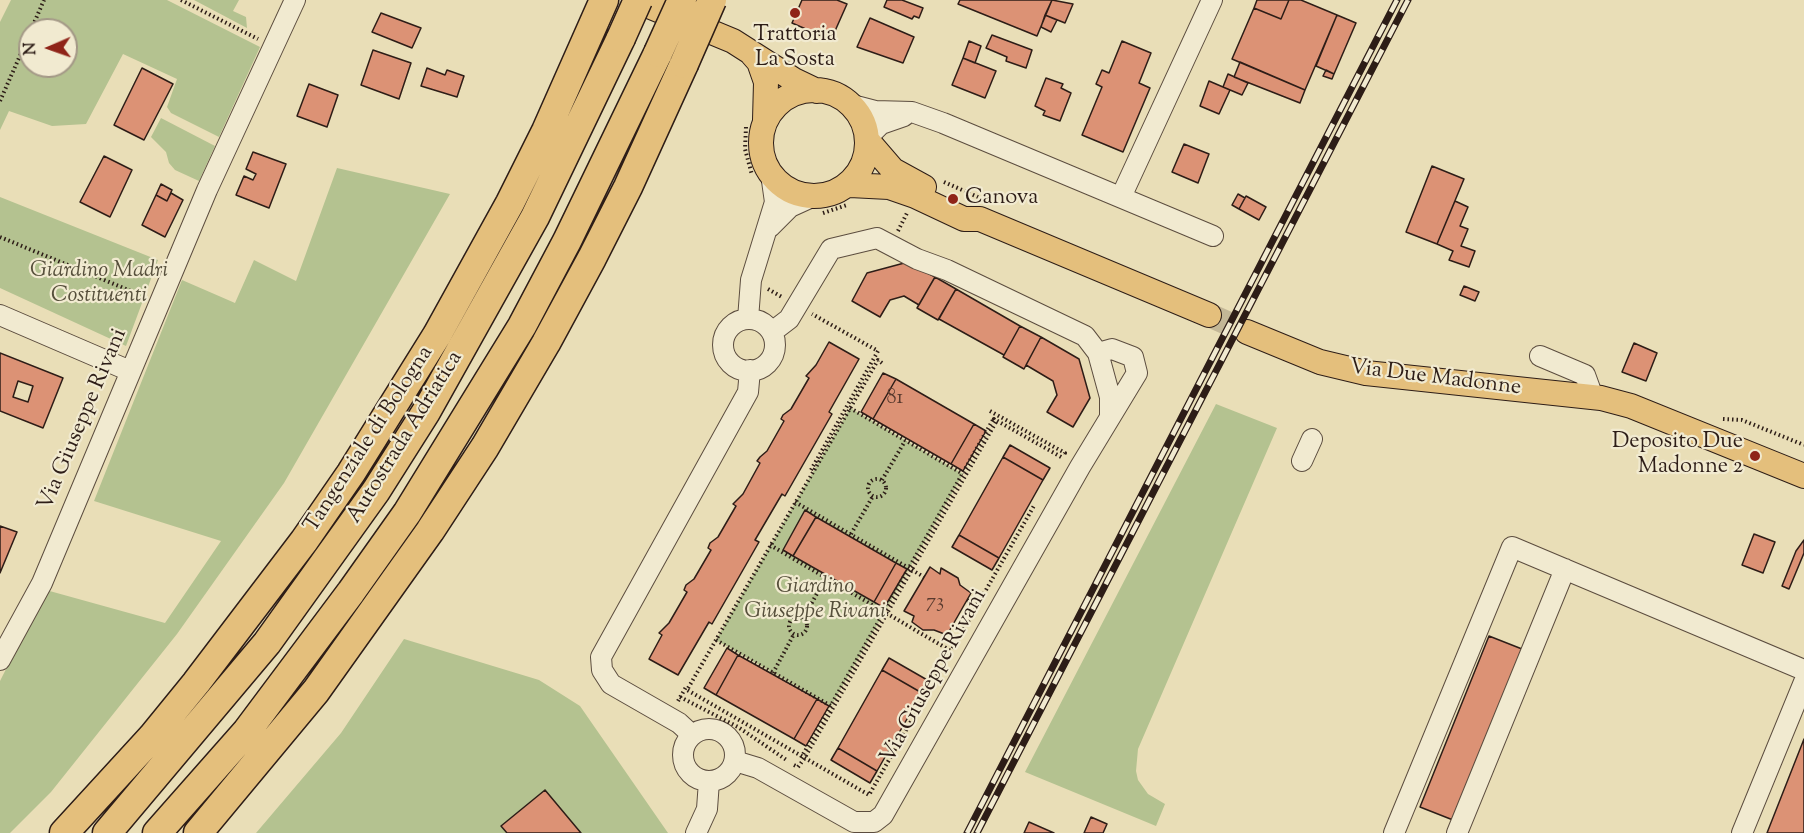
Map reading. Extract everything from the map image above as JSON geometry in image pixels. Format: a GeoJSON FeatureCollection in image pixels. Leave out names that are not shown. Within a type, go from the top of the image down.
{"type":"FeatureCollection","features":[{"type":"Feature","properties":{"kind":"highway","name":"Autostrada Adriatica"},"geometry":{"type":"LineString","coordinates":[[107,833],[267,643],[382,481],[426,412],[535,217],[621,38],[636,0]]}},
{"type":"Feature","properties":{"kind":"highway","name":"Autostrada Adriatica"},"geometry":{"type":"LineString","coordinates":[[157,833],[254,722],[344,602],[413,504],[522,326],[567,241],[682,0]]}},
{"type":"Feature","properties":{"kind":"highway"},"geometry":{"type":"LineString","coordinates":[[198,833],[316,691],[417,550],[485,447],[546,343],[592,258],[628,187],[712,0]]}},
{"type":"Feature","properties":{"kind":"highway","name":"Tangenziale di Bologna"},"geometry":{"type":"LineString","coordinates":[[64,833],[152,737],[196,683],[298,550],[351,473],[426,353],[477,264],[546,131],[599,12]]}},
{"type":"Feature","properties":{"kind":"main road"},"geometry":{"type":"LineString","coordinates":[[636,0],[733,41],[817,91],[841,96],[852,105],[864,124],[868,139],[864,165],[850,194]]}},
{"type":"Feature","properties":{"kind":"main road"},"geometry":{"type":"LineString","coordinates":[[752,53],[759,62],[766,82],[756,121],[761,141],[763,178],[785,188],[813,206],[826,196],[889,187],[964,219],[980,219],[1209,315]]}},
{"type":"Feature","properties":{"kind":"main road"},"geometry":{"type":"LineString","coordinates":[[756,121],[794,94],[817,91]]}},
{"type":"Feature","properties":{"kind":"main road"},"geometry":{"type":"LineString","coordinates":[[868,139],[900,175],[970,207],[980,219]]}},
{"type":"Feature","properties":{"kind":"main road","name":"Via Due Madonne"},"geometry":{"type":"LineString","coordinates":[[1247,332],[1320,362],[1366,373],[1593,397],[1631,406],[1804,476]]}},
{"type":"Feature","properties":{"kind":"street","name":"Via Giuseppe Rivani"},"geometry":{"type":"LineString","coordinates":[[0,660],[42,583],[207,190],[295,0]]}},
{"type":"Feature","properties":{"kind":"street"},"geometry":{"type":"LineString","coordinates":[[1121,197],[1212,0]]}},
{"type":"Feature","properties":{"kind":"street"},"geometry":{"type":"LineString","coordinates":[[852,105],[875,111],[904,111],[922,116],[1213,236]]}},
{"type":"Feature","properties":{"kind":"street"},"geometry":{"type":"LineString","coordinates":[[868,139],[881,124],[892,118],[922,116]]}},
{"type":"Feature","properties":{"kind":"street"},"geometry":{"type":"LineString","coordinates":[[748,319],[751,280],[775,202],[763,178]]}},
{"type":"Feature","properties":{"kind":"street"},"geometry":{"type":"LineString","coordinates":[[768,229],[790,207],[813,206]]}},
{"type":"Feature","properties":{"kind":"street"},"geometry":{"type":"LineString","coordinates":[[772,332],[785,324],[831,249],[874,238],[881,239],[917,259],[947,270],[1075,329],[1085,336],[1098,353],[1110,397],[1110,416]]}},
{"type":"Feature","properties":{"kind":"street"},"geometry":{"type":"LineString","coordinates":[[0,315],[130,371]]}},
{"type":"Feature","properties":{"kind":"street"},"geometry":{"type":"LineString","coordinates":[[748,319],[763,323],[772,332],[775,344],[771,359],[758,369],[742,369],[727,359],[723,341],[731,326],[748,319]]}},
{"type":"Feature","properties":{"kind":"street","name":"Via Giuseppe Rivani"},"geometry":{"type":"LineString","coordinates":[[735,761],[758,768],[854,822],[874,822],[883,815],[1080,468],[1137,373],[1138,367],[1133,357],[1112,349],[1098,353]]}},
{"type":"Feature","properties":{"kind":"street","name":"Via Due Madonne"},"geometry":{"type":"LineString","coordinates":[[1540,356],[1586,375],[1593,397]]}},
{"type":"Feature","properties":{"kind":"street"},"geometry":{"type":"LineString","coordinates":[[692,735],[679,723],[611,684],[602,670],[601,657],[748,392],[750,370]]}},
{"type":"Feature","properties":{"kind":"street"},"geometry":{"type":"LineString","coordinates":[[1302,461],[1312,439]]}},
{"type":"Feature","properties":{"kind":"street"},"geometry":{"type":"LineString","coordinates":[[1394,833],[1512,547],[1804,670]]}},
{"type":"Feature","properties":{"kind":"street"},"geometry":{"type":"LineString","coordinates":[[1456,833],[1565,569]]}},
{"type":"Feature","properties":{"kind":"street"},"geometry":{"type":"LineString","coordinates":[[1742,833],[1804,682]]}},
{"type":"Feature","properties":{"kind":"street"},"geometry":{"type":"LineString","coordinates":[[708,729],[724,734],[733,746],[735,761],[727,775],[710,782],[697,779],[684,765],[683,749],[692,735],[708,729]]}},
{"type":"Feature","properties":{"kind":"street"},"geometry":{"type":"LineString","coordinates":[[696,833],[707,809],[710,782]]}},
{"type":"Feature","properties":{"kind":"path"},"geometry":{"type":"LineString","coordinates":[[37,18],[44,0]]}},
{"type":"Feature","properties":{"kind":"path"},"geometry":{"type":"LineString","coordinates":[[181,0],[260,40]]}},
{"type":"Feature","properties":{"kind":"path"},"geometry":{"type":"LineString","coordinates":[[0,101],[18,61]]}},
{"type":"Feature","properties":{"kind":"path"},"geometry":{"type":"LineString","coordinates":[[756,121],[745,149],[763,178]]}},
{"type":"Feature","properties":{"kind":"path"},"geometry":{"type":"LineString","coordinates":[[813,206],[850,194]]}},
{"type":"Feature","properties":{"kind":"path"},"geometry":{"type":"LineString","coordinates":[[0,237],[159,303]]}},
{"type":"Feature","properties":{"kind":"path"},"geometry":{"type":"LineString","coordinates":[[751,280],[878,351],[680,698],[738,727],[798,767],[887,612]]}},
{"type":"Feature","properties":{"kind":"path"},"geometry":{"type":"LineString","coordinates":[[882,363],[878,360],[687,690],[869,795],[1039,497]]}},
{"type":"Feature","properties":{"kind":"path"},"geometry":{"type":"LineString","coordinates":[[850,408],[963,474]]}},
{"type":"Feature","properties":{"kind":"path"},"geometry":{"type":"LineString","coordinates":[[990,411],[995,417],[1065,453],[1056,467]]}},
{"type":"Feature","properties":{"kind":"path"},"geometry":{"type":"LineString","coordinates":[[803,758],[995,417]]}},
{"type":"Feature","properties":{"kind":"path"},"geometry":{"type":"LineString","coordinates":[[911,569],[996,422],[995,417]]}},
{"type":"Feature","properties":{"kind":"path"},"geometry":{"type":"LineString","coordinates":[[882,480],[905,441]]}},
{"type":"Feature","properties":{"kind":"path"},"geometry":{"type":"LineString","coordinates":[[1062,457],[1080,468]]}},
{"type":"Feature","properties":{"kind":"path"},"geometry":{"type":"LineString","coordinates":[[876,478],[882,480],[886,485],[886,491],[882,496],[873,496],[868,489],[869,483],[876,478]]}},
{"type":"Feature","properties":{"kind":"path"},"geometry":{"type":"LineString","coordinates":[[851,534],[873,496]]}},
{"type":"Feature","properties":{"kind":"path"},"geometry":{"type":"LineString","coordinates":[[795,502],[924,577]]}},
{"type":"Feature","properties":{"kind":"path"},"geometry":{"type":"LineString","coordinates":[[770,545],[951,651]]}},
{"type":"Feature","properties":{"kind":"path"},"geometry":{"type":"LineString","coordinates":[[803,619],[826,577]]}},
{"type":"Feature","properties":{"kind":"path"},"geometry":{"type":"LineString","coordinates":[[968,600],[977,605]]}},
{"type":"Feature","properties":{"kind":"path"},"geometry":{"type":"LineString","coordinates":[[794,634],[790,627],[791,621],[795,618],[803,619]]}},
{"type":"Feature","properties":{"kind":"path"},"geometry":{"type":"LineString","coordinates":[[794,634],[805,632],[807,626],[803,619]]}},
{"type":"Feature","properties":{"kind":"path"},"geometry":{"type":"LineString","coordinates":[[773,673],[794,634]]}},
{"type":"Feature","properties":{"kind":"path"},"geometry":{"type":"LineString","coordinates":[[716,640],[831,706]]}},
{"type":"Feature","properties":{"kind":"green space"},"geometry":{"type":"Polygon","coordinates":[[[11,0],[167,0],[260,47],[219,137],[171,113],[167,107],[177,79],[123,54],[86,124],[52,126],[9,111],[0,130],[0,22],[11,0]]]}},
{"type":"Feature","properties":{"kind":"green space"},"geometry":{"type":"Polygon","coordinates":[[[194,0],[239,0],[233,11],[246,17],[247,28],[194,0]]]}},
{"type":"Feature","properties":{"kind":"green space"},"geometry":{"type":"Polygon","coordinates":[[[161,118],[215,146],[199,181],[175,170],[169,163],[166,152],[151,137],[161,118]]]}},
{"type":"Feature","properties":{"kind":"green space"},"geometry":{"type":"Polygon","coordinates":[[[337,168],[450,194],[284,483],[177,634],[51,792],[10,833],[0,833],[0,681],[46,590],[165,623],[221,541],[94,501],[182,280],[235,303],[254,260],[296,281],[337,168]]]}},
{"type":"Feature","properties":{"kind":"green space","name":"Giardino Madri Costituenti"},"geometry":{"type":"Polygon","coordinates":[[[0,197],[158,260],[126,346],[0,288],[0,197]]]}},
{"type":"Feature","properties":{"kind":"green space"},"geometry":{"type":"Polygon","coordinates":[[[1216,404],[1277,428],[1138,749],[1136,771],[1138,780],[1148,794],[1165,804],[1156,826],[1025,772],[1216,404]]]}},
{"type":"Feature","properties":{"kind":"green space","name":"Giardino Giuseppe Rivani"},"geometry":{"type":"Polygon","coordinates":[[[850,408],[963,474],[831,706],[716,640],[850,408]]]}},
{"type":"Feature","properties":{"kind":"green space"},"geometry":{"type":"Polygon","coordinates":[[[404,639],[539,680],[580,706],[668,833],[256,833],[341,733],[404,639]]]}},
{"type":"Feature","properties":{"kind":"building"},"geometry":{"type":"Polygon","coordinates":[[[802,0],[837,0],[847,4],[831,40],[792,23],[802,0]]]}},
{"type":"Feature","properties":{"kind":"building"},"geometry":{"type":"Polygon","coordinates":[[[887,0],[902,0],[923,8],[919,18],[914,16],[912,19],[884,7],[887,0]]]}},
{"type":"Feature","properties":{"kind":"building"},"geometry":{"type":"Polygon","coordinates":[[[960,0],[1052,0],[1037,36],[958,4],[960,0]]]}},
{"type":"Feature","properties":{"kind":"building"},"geometry":{"type":"Polygon","coordinates":[[[1052,0],[1073,4],[1065,23],[1045,15],[1052,0]]]}},
{"type":"Feature","properties":{"kind":"building"},"geometry":{"type":"Polygon","coordinates":[[[1257,0],[1289,0],[1281,19],[1254,8],[1257,0]]]}},
{"type":"Feature","properties":{"kind":"building"},"geometry":{"type":"Polygon","coordinates":[[[1289,0],[1301,0],[1337,15],[1305,90],[1232,59],[1254,8],[1281,19],[1289,0]]]}},
{"type":"Feature","properties":{"kind":"building"},"geometry":{"type":"Polygon","coordinates":[[[381,13],[421,28],[412,48],[372,32],[381,13]]]}},
{"type":"Feature","properties":{"kind":"building"},"geometry":{"type":"Polygon","coordinates":[[[1045,15],[1057,20],[1051,32],[1041,27],[1045,15]]]}},
{"type":"Feature","properties":{"kind":"building"},"geometry":{"type":"Polygon","coordinates":[[[1337,15],[1356,23],[1334,74],[1316,66],[1337,15]]]}},
{"type":"Feature","properties":{"kind":"building"},"geometry":{"type":"Polygon","coordinates":[[[870,18],[914,37],[903,63],[857,47],[870,18]]]}},
{"type":"Feature","properties":{"kind":"building"},"geometry":{"type":"Polygon","coordinates":[[[992,35],[1032,50],[1026,68],[1006,61],[1007,57],[986,48],[992,35]]]}},
{"type":"Feature","properties":{"kind":"building"},"geometry":{"type":"Polygon","coordinates":[[[969,41],[981,46],[975,63],[963,58],[969,41]]]}},
{"type":"Feature","properties":{"kind":"building"},"geometry":{"type":"Polygon","coordinates":[[[1122,41],[1151,53],[1139,83],[1150,88],[1123,152],[1082,135],[1102,87],[1096,84],[1102,70],[1109,73],[1122,41]]]}},
{"type":"Feature","properties":{"kind":"building"},"geometry":{"type":"Polygon","coordinates":[[[373,50],[411,63],[399,99],[361,85],[373,50]]]}},
{"type":"Feature","properties":{"kind":"building"},"geometry":{"type":"Polygon","coordinates":[[[963,58],[996,71],[985,98],[952,85],[963,58]]]}},
{"type":"Feature","properties":{"kind":"building"},"geometry":{"type":"Polygon","coordinates":[[[1240,62],[1305,90],[1300,103],[1234,77],[1240,62]]]}},
{"type":"Feature","properties":{"kind":"building"},"geometry":{"type":"Polygon","coordinates":[[[142,68],[173,84],[144,140],[114,125],[142,68]]]}},
{"type":"Feature","properties":{"kind":"building"},"geometry":{"type":"Polygon","coordinates":[[[427,68],[445,75],[447,70],[464,76],[457,97],[421,86],[427,68]]]}},
{"type":"Feature","properties":{"kind":"building"},"geometry":{"type":"Polygon","coordinates":[[[1326,70],[1334,74],[1332,79],[1323,76],[1326,70]]]}},
{"type":"Feature","properties":{"kind":"building"},"geometry":{"type":"Polygon","coordinates":[[[1228,74],[1248,83],[1242,95],[1223,87],[1228,74]]]}},
{"type":"Feature","properties":{"kind":"building"},"geometry":{"type":"Polygon","coordinates":[[[1046,78],[1063,84],[1061,88],[1071,93],[1060,121],[1043,115],[1045,111],[1035,106],[1046,78]]]}},
{"type":"Feature","properties":{"kind":"building"},"geometry":{"type":"Polygon","coordinates":[[[1209,81],[1230,90],[1219,114],[1200,106],[1209,81]]]}},
{"type":"Feature","properties":{"kind":"building"},"geometry":{"type":"Polygon","coordinates":[[[309,84],[338,95],[327,127],[297,116],[309,84]]]}},
{"type":"Feature","properties":{"kind":"building"},"geometry":{"type":"Polygon","coordinates":[[[1184,144],[1209,154],[1198,183],[1172,172],[1184,144]]]}},
{"type":"Feature","properties":{"kind":"building"},"geometry":{"type":"Polygon","coordinates":[[[253,152],[286,164],[269,208],[236,195],[244,176],[253,180],[256,174],[246,169],[253,152]]]}},
{"type":"Feature","properties":{"kind":"building"},"geometry":{"type":"Polygon","coordinates":[[[104,156],[132,170],[110,217],[80,202],[104,156]]]}},
{"type":"Feature","properties":{"kind":"building"},"geometry":{"type":"Polygon","coordinates":[[[1432,166],[1464,179],[1437,244],[1406,232],[1432,166]]]}},
{"type":"Feature","properties":{"kind":"building"},"geometry":{"type":"Polygon","coordinates":[[[161,184],[172,190],[167,201],[156,195],[161,184]]]}},
{"type":"Feature","properties":{"kind":"building"},"geometry":{"type":"Polygon","coordinates":[[[171,193],[183,200],[165,237],[142,225],[156,195],[167,201],[171,193]]]}},
{"type":"Feature","properties":{"kind":"building"},"geometry":{"type":"Polygon","coordinates":[[[1238,194],[1245,198],[1239,209],[1232,205],[1238,194]]]}},
{"type":"Feature","properties":{"kind":"building"},"geometry":{"type":"Polygon","coordinates":[[[1246,196],[1266,207],[1259,220],[1239,209],[1246,196]]]}},
{"type":"Feature","properties":{"kind":"building"},"geometry":{"type":"Polygon","coordinates":[[[1455,201],[1468,207],[1460,226],[1468,229],[1461,246],[1475,251],[1469,267],[1449,260],[1453,251],[1437,244],[1455,201]]]}},
{"type":"Feature","properties":{"kind":"building"},"geometry":{"type":"Polygon","coordinates":[[[908,262],[935,277],[919,305],[904,296],[890,300],[880,317],[852,301],[867,273],[908,262]]]}},
{"type":"Feature","properties":{"kind":"building"},"geometry":{"type":"Polygon","coordinates":[[[935,277],[956,289],[938,320],[917,308],[935,277]]]}},
{"type":"Feature","properties":{"kind":"building"},"geometry":{"type":"Polygon","coordinates":[[[1464,286],[1479,292],[1475,301],[1460,295],[1464,286]]]}},
{"type":"Feature","properties":{"kind":"building"},"geometry":{"type":"Polygon","coordinates":[[[956,289],[1020,326],[1004,355],[939,319],[956,289]]]}},
{"type":"Feature","properties":{"kind":"building"},"geometry":{"type":"Polygon","coordinates":[[[1020,326],[1041,337],[1024,369],[1003,357],[1020,326]]]}},
{"type":"Feature","properties":{"kind":"building"},"geometry":{"type":"Polygon","coordinates":[[[1041,337],[1079,359],[1090,398],[1073,427],[1047,412],[1057,395],[1053,381],[1026,365],[1041,337]]]}},
{"type":"Feature","properties":{"kind":"building"},"geometry":{"type":"Polygon","coordinates":[[[829,342],[859,359],[829,412],[832,414],[785,496],[782,494],[755,540],[759,542],[712,624],[709,622],[678,675],[649,659],[662,635],[659,633],[669,623],[687,592],[684,590],[686,585],[694,579],[711,550],[708,548],[710,543],[718,537],[736,506],[733,504],[743,494],[760,463],[757,461],[767,451],[784,421],[781,419],[783,415],[791,409],[809,378],[806,376],[816,365],[829,342]]]}},
{"type":"Feature","properties":{"kind":"building"},"geometry":{"type":"Polygon","coordinates":[[[1634,343],[1657,353],[1646,381],[1622,372],[1634,343]]]}},
{"type":"Feature","properties":{"kind":"building"},"geometry":{"type":"Polygon","coordinates":[[[0,353],[63,378],[43,428],[0,411],[0,353]],[[18,381],[13,397],[28,402],[33,386],[18,381]]]}},
{"type":"Feature","properties":{"kind":"building"},"geometry":{"type":"Polygon","coordinates":[[[883,373],[896,379],[873,419],[861,412],[883,373]]]}},
{"type":"Feature","properties":{"kind":"building"},"geometry":{"type":"Polygon","coordinates":[[[896,379],[974,424],[951,464],[873,419],[896,379]]]}},
{"type":"Feature","properties":{"kind":"building"},"geometry":{"type":"Polygon","coordinates":[[[974,424],[986,431],[963,471],[951,464],[974,424]]]}},
{"type":"Feature","properties":{"kind":"building"},"geometry":{"type":"Polygon","coordinates":[[[1010,445],[1050,468],[1043,480],[1003,457],[1010,445]]]}},
{"type":"Feature","properties":{"kind":"building"},"geometry":{"type":"Polygon","coordinates":[[[1003,457],[1043,480],[999,558],[959,535],[1003,457]]]}},
{"type":"Feature","properties":{"kind":"building"},"geometry":{"type":"Polygon","coordinates":[[[805,510],[816,517],[793,556],[783,550],[805,510]]]}},
{"type":"Feature","properties":{"kind":"building"},"geometry":{"type":"Polygon","coordinates":[[[816,517],[896,563],[874,602],[793,556],[816,517]]]}},
{"type":"Feature","properties":{"kind":"building"},"geometry":{"type":"Polygon","coordinates":[[[0,526],[17,532],[0,573],[0,526]]]}},
{"type":"Feature","properties":{"kind":"building"},"geometry":{"type":"Polygon","coordinates":[[[1754,534],[1775,542],[1763,573],[1742,565],[1754,534]]]}},
{"type":"Feature","properties":{"kind":"building"},"geometry":{"type":"Polygon","coordinates":[[[959,535],[999,558],[992,570],[952,547],[959,535]]]}},
{"type":"Feature","properties":{"kind":"building"},"geometry":{"type":"Polygon","coordinates":[[[1804,540],[1804,553],[1789,589],[1782,586],[1796,551],[1804,540]]]}},
{"type":"Feature","properties":{"kind":"building"},"geometry":{"type":"Polygon","coordinates":[[[896,563],[907,569],[884,608],[874,602],[896,563]]]}},
{"type":"Feature","properties":{"kind":"building"},"geometry":{"type":"Polygon","coordinates":[[[930,567],[940,574],[941,568],[958,578],[960,585],[971,593],[947,635],[934,630],[923,630],[912,622],[914,616],[904,611],[930,567]]]}},
{"type":"Feature","properties":{"kind":"building"},"geometry":{"type":"Polygon","coordinates":[[[1489,636],[1522,649],[1453,820],[1420,807],[1489,636]]]}},
{"type":"Feature","properties":{"kind":"building"},"geometry":{"type":"Polygon","coordinates":[[[727,648],[738,655],[716,695],[704,688],[727,648]]]}},
{"type":"Feature","properties":{"kind":"building"},"geometry":{"type":"Polygon","coordinates":[[[738,655],[817,699],[794,739],[716,695],[738,655]]]}},
{"type":"Feature","properties":{"kind":"building"},"geometry":{"type":"Polygon","coordinates":[[[889,658],[929,681],[922,693],[882,670],[889,658]]]}},
{"type":"Feature","properties":{"kind":"building"},"geometry":{"type":"Polygon","coordinates":[[[882,670],[922,693],[877,771],[838,748],[882,670]]]}},
{"type":"Feature","properties":{"kind":"building"},"geometry":{"type":"Polygon","coordinates":[[[817,699],[829,706],[806,746],[794,739],[817,699]]]}},
{"type":"Feature","properties":{"kind":"building"},"geometry":{"type":"Polygon","coordinates":[[[1804,739],[1804,833],[1767,833],[1804,739]]]}},
{"type":"Feature","properties":{"kind":"building"},"geometry":{"type":"Polygon","coordinates":[[[838,748],[877,771],[870,783],[831,760],[838,748]]]}},
{"type":"Feature","properties":{"kind":"building"},"geometry":{"type":"Polygon","coordinates":[[[545,790],[581,833],[507,833],[501,826],[545,790]]]}},
{"type":"Feature","properties":{"kind":"building"},"geometry":{"type":"Polygon","coordinates":[[[1091,817],[1107,824],[1103,833],[1084,833],[1091,817]]]}},
{"type":"Feature","properties":{"kind":"building"},"geometry":{"type":"Polygon","coordinates":[[[1029,822],[1054,833],[1024,833],[1029,822]]]}},
{"type":"Feature","properties":{"kind":"tunnel"},"geometry":{"type":"LineString","coordinates":[[1209,315],[1247,332]]}},
{"type":"Feature","properties":{"kind":"railway"},"geometry":{"type":"LineString","coordinates":[[967,833],[1397,0]]}},
{"type":"Feature","properties":{"kind":"railway"},"geometry":{"type":"LineString","coordinates":[[977,833],[1408,0]]}},
{"type":"Feature","properties":{"kind":"place","name":"Trattoria La Sosta"},"geometry":{"type":"Point","coordinates":[795,13]}},
{"type":"Feature","properties":{"kind":"place","name":"Canova"},"geometry":{"type":"Point","coordinates":[953,199]}},
{"type":"Feature","properties":{"kind":"place","name":"Deposito Due Madonne 2"},"geometry":{"type":"Point","coordinates":[1755,456]}}]}
